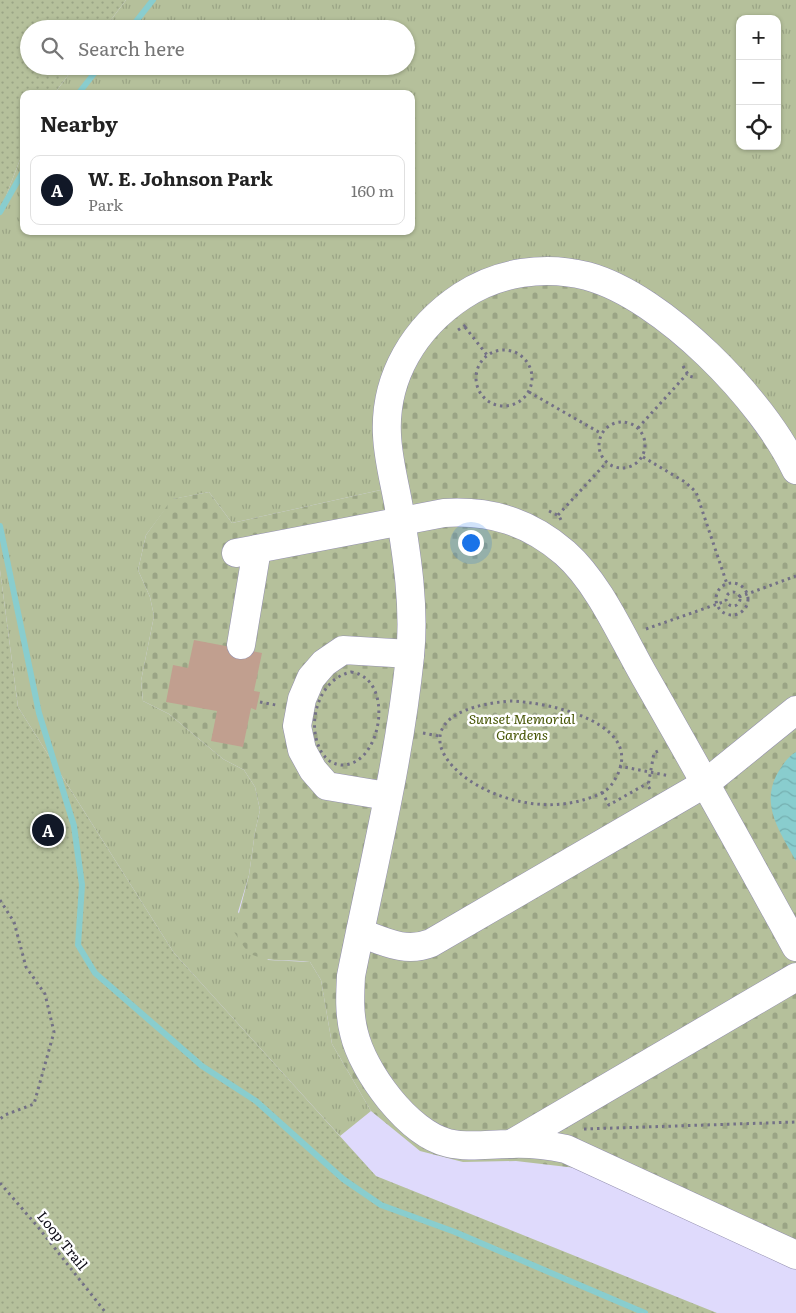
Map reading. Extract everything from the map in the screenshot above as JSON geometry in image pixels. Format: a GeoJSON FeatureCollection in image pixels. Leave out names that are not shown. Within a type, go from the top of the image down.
{"type":"FeatureCollection","features":[{"type":"Feature","properties":{"kind":"lane"},"geometry":{"type":"LineString","coordinates":[[796,470],[769,424],[737,384],[713,348],[674,326],[615,286],[578,274],[554,271],[514,274],[443,297],[417,335],[400,366],[392,387],[386,433],[401,520],[408,581],[410,654],[387,796],[351,976],[350,1015],[362,1055],[384,1090],[411,1121],[428,1134],[447,1143],[470,1146],[546,1144],[588,1157],[796,1254]]}},
{"type":"Feature","properties":{"kind":"lane"},"geometry":{"type":"LineString","coordinates":[[241,645],[247,551],[444,513],[492,514],[527,526],[566,554],[595,590],[706,783],[796,947]]}},
{"type":"Feature","properties":{"kind":"lane"},"geometry":{"type":"LineString","coordinates":[[387,796],[328,786],[313,770],[302,750],[296,726],[302,699],[311,678],[324,663],[343,650],[410,654]]}},
{"type":"Feature","properties":{"kind":"lane"},"geometry":{"type":"LineString","coordinates":[[361,933],[399,947],[421,948],[431,943],[706,783],[796,710]]}},
{"type":"Feature","properties":{"kind":"lane"},"geometry":{"type":"LineString","coordinates":[[511,1144],[796,977]]}},
{"type":"Feature","properties":{"kind":"path"},"geometry":{"type":"LineString","coordinates":[[465,327],[487,355]]}},
{"type":"Feature","properties":{"kind":"path"},"geometry":{"type":"LineString","coordinates":[[502,349],[511,350],[527,359],[533,376],[529,392],[521,401],[513,405],[494,404],[479,392],[476,373],[479,364],[487,355],[502,349]]}},
{"type":"Feature","properties":{"kind":"path"},"geometry":{"type":"LineString","coordinates":[[638,428],[688,374]]}},
{"type":"Feature","properties":{"kind":"path"},"geometry":{"type":"LineString","coordinates":[[529,392],[602,434]]}},
{"type":"Feature","properties":{"kind":"path"},"geometry":{"type":"LineString","coordinates":[[618,422],[626,422],[638,428],[645,442],[643,457],[632,466],[626,468],[619,469],[606,463],[599,449],[602,434],[606,428],[618,422]]}},
{"type":"Feature","properties":{"kind":"path"},"geometry":{"type":"LineString","coordinates":[[643,457],[685,482],[696,492],[726,584]]}},
{"type":"Feature","properties":{"kind":"path"},"geometry":{"type":"LineString","coordinates":[[558,515],[606,463]]}},
{"type":"Feature","properties":{"kind":"path"},"geometry":{"type":"LineString","coordinates":[[739,597],[796,576]]}},
{"type":"Feature","properties":{"kind":"path"},"geometry":{"type":"LineString","coordinates":[[726,584],[740,584],[748,594],[746,607],[739,614],[734,615],[724,612],[717,604],[717,594],[726,584]]}},
{"type":"Feature","properties":{"kind":"path"},"geometry":{"type":"LineString","coordinates":[[622,637],[726,601],[730,593],[736,593],[739,597]]}},
{"type":"Feature","properties":{"kind":"path"},"geometry":{"type":"LineString","coordinates":[[726,601],[731,605],[735,605],[739,601],[739,597]]}},
{"type":"Feature","properties":{"kind":"path"},"geometry":{"type":"LineString","coordinates":[[342,674],[362,674],[369,680],[378,698],[378,725],[370,746],[355,762],[344,765],[334,764],[326,758],[316,739],[317,709],[325,689],[342,674]]}},
{"type":"Feature","properties":{"kind":"path"},"geometry":{"type":"LineString","coordinates":[[527,701],[549,705],[584,717],[612,734],[622,749],[619,766],[611,786],[602,792],[575,802],[557,804],[527,803],[498,796],[470,782],[451,765],[439,746],[440,731],[460,713],[492,702],[527,701]]}},
{"type":"Feature","properties":{"kind":"path"},"geometry":{"type":"LineString","coordinates":[[662,808],[648,786],[654,753],[680,739]]}},
{"type":"Feature","properties":{"kind":"path"},"geometry":{"type":"LineString","coordinates":[[619,766],[673,776]]}},
{"type":"Feature","properties":{"kind":"path"},"geometry":{"type":"LineString","coordinates":[[602,792],[609,805],[648,783]]}},
{"type":"Feature","properties":{"kind":"path"},"geometry":{"type":"LineString","coordinates":[[0,900],[14,922],[26,967],[45,994],[54,1032],[34,1104],[5,1114],[0,1118]]}},
{"type":"Feature","properties":{"kind":"path"},"geometry":{"type":"LineString","coordinates":[[576,1130],[796,1122]]}},
{"type":"Feature","properties":{"kind":"path","name":"Loop Trail"},"geometry":{"type":"LineString","coordinates":[[0,1183],[38,1227],[106,1313]]}},
{"type":"Feature","properties":{"kind":"green space"},"geometry":{"type":"Polygon","coordinates":[[[0,0],[126,0],[111,20],[20,20],[20,75],[68,75],[57,90],[20,90],[20,160],[0,212],[0,0]]]}},
{"type":"Feature","properties":{"kind":"green space"},"geometry":{"type":"Polygon","coordinates":[[[126,0],[796,0],[796,451],[385,489],[232,523],[209,492],[173,499],[146,535],[138,570],[150,597],[154,616],[141,681],[143,701],[169,714],[223,759],[244,770],[255,787],[260,810],[249,875],[238,912],[268,960],[310,962],[321,980],[332,1044],[371,1111],[340,1136],[174,953],[18,707],[0,570],[0,212],[20,160],[20,235],[415,235],[415,90],[57,90],[68,75],[415,75],[415,20],[111,20],[126,0]]]}},
{"type":"Feature","properties":{"kind":"green space","name":"Sunset Memorial Gardens"},"geometry":{"type":"Polygon","coordinates":[[[605,270],[796,451],[796,1269],[576,1168],[516,1161],[463,1162],[420,1151],[371,1111],[332,1044],[321,980],[310,962],[272,960],[258,957],[247,950],[234,932],[249,875],[260,810],[255,787],[244,770],[223,759],[169,714],[143,701],[141,681],[154,616],[150,597],[138,570],[146,535],[172,499],[209,492],[232,523],[385,489],[371,431],[381,379],[399,338],[430,305],[605,270]]]}},
{"type":"Feature","properties":{"kind":"green space"},"geometry":{"type":"Polygon","coordinates":[[[0,570],[18,707],[174,953],[376,1176],[717,1313],[0,1313],[0,570]]]}},
{"type":"Feature","properties":{"kind":"water"},"geometry":{"type":"Polygon","coordinates":[[[796,752],[796,861],[775,820],[771,798],[776,776],[787,759],[796,752]]]}},
{"type":"Feature","properties":{"kind":"building"},"geometry":{"type":"Polygon","coordinates":[[[194,640],[262,653],[254,691],[260,692],[256,710],[251,708],[243,747],[211,741],[217,711],[166,702],[173,665],[188,668],[194,640]]]}},
{"type":"Feature","properties":{"kind":"waterway"},"geometry":{"type":"LineString","coordinates":[[137,20],[153,0]]}},
{"type":"Feature","properties":{"kind":"waterway"},"geometry":{"type":"LineString","coordinates":[[81,90],[93,75]]}},
{"type":"Feature","properties":{"kind":"waterway"},"geometry":{"type":"LineString","coordinates":[[0,212],[20,177]]}},
{"type":"Feature","properties":{"kind":"waterway"},"geometry":{"type":"LineString","coordinates":[[0,526],[39,713],[74,826],[82,885],[78,945],[95,973],[202,1066],[256,1101],[343,1179],[381,1205],[455,1232],[645,1313]]}},
{"type":"Feature","properties":{"kind":"place","name":"W. E. Johnson Park"},"geometry":{"type":"Point","coordinates":[48,830]}}]}
